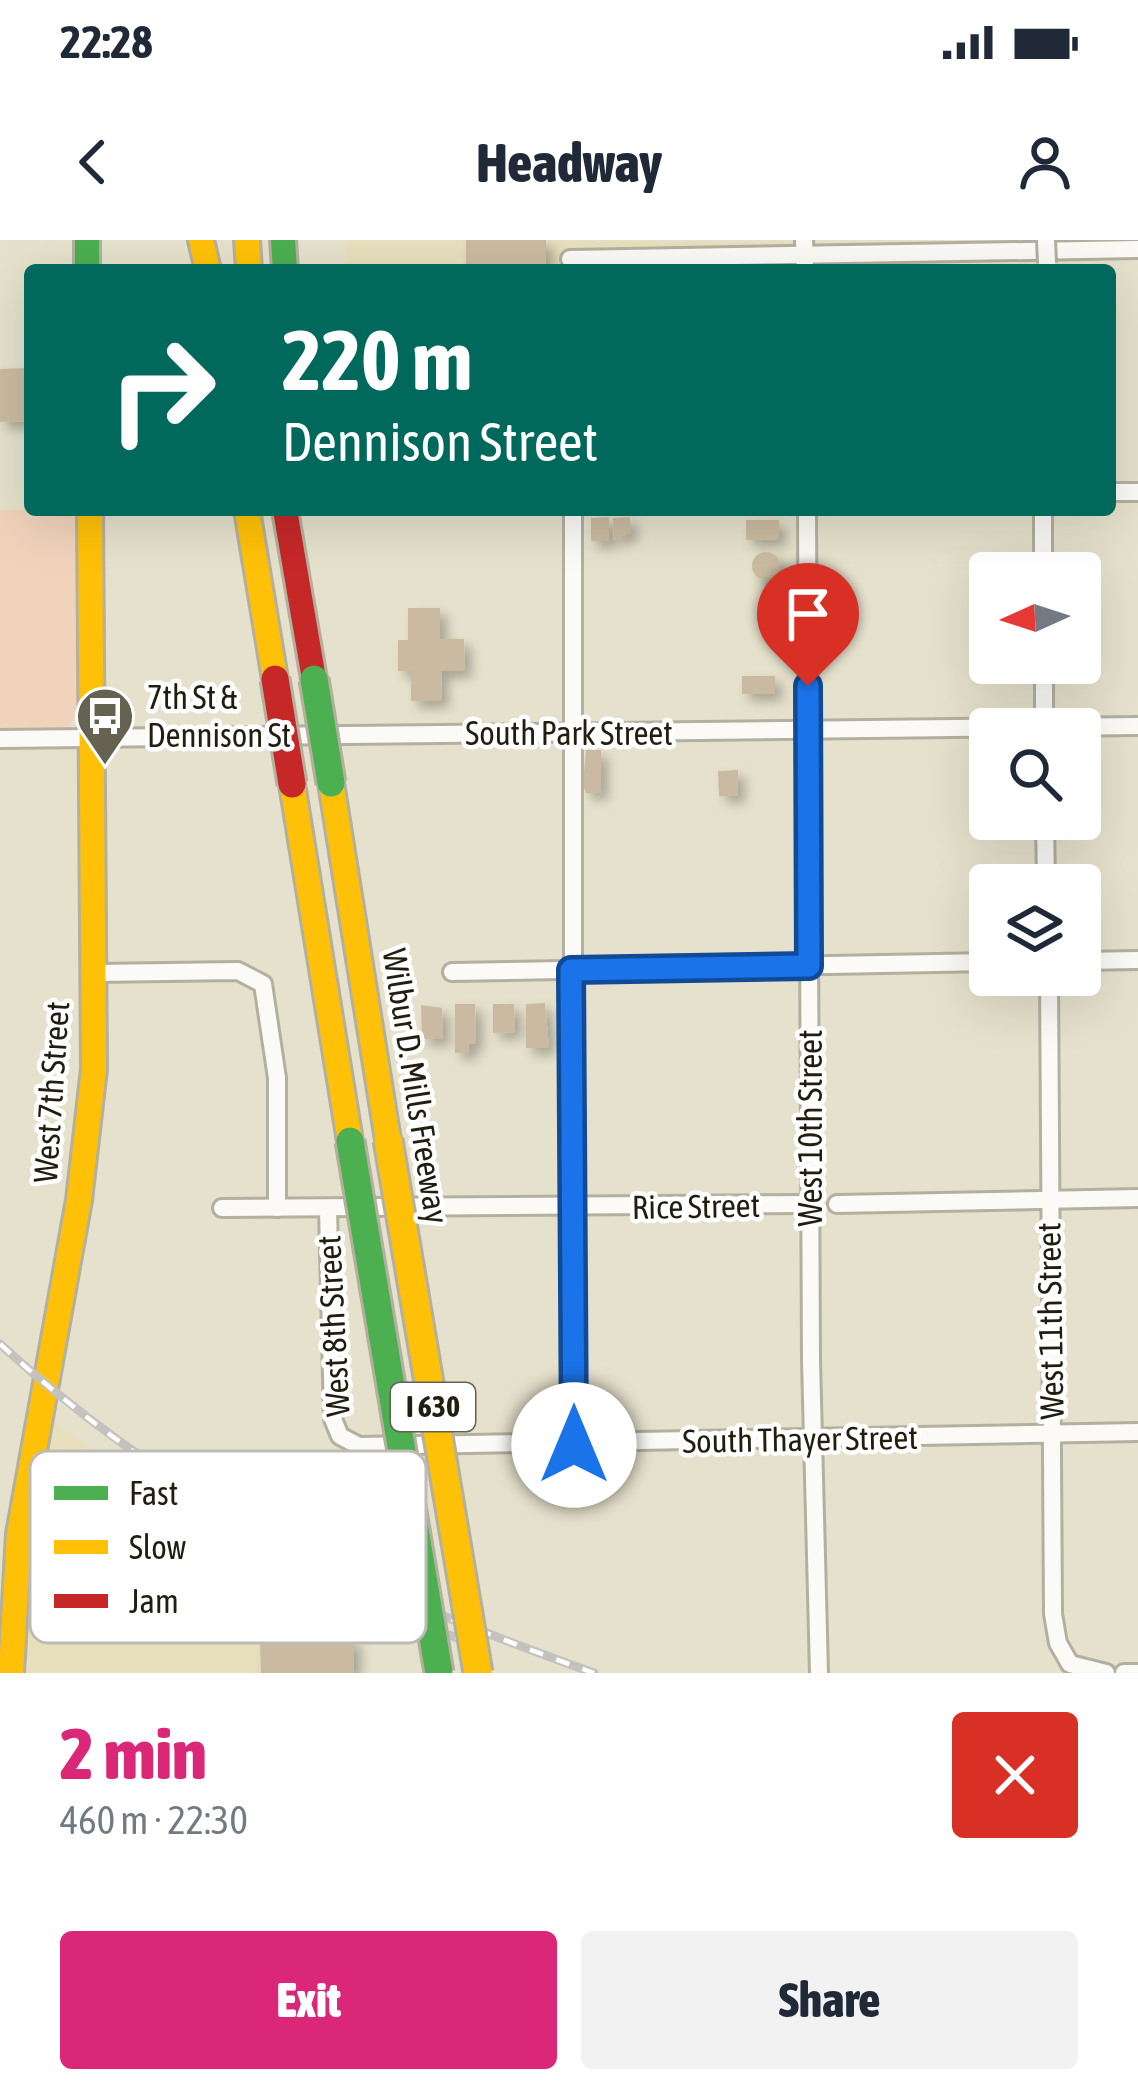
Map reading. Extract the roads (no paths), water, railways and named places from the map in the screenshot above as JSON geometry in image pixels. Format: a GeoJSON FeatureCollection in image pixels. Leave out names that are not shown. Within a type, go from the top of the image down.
{"type":"FeatureCollection","features":[{"type":"Feature","properties":{"kind":"main road","name":"West 7th Street"},"geometry":{"type":"LineString","coordinates":[[32,1451],[87,1144],[95,973],[90,516]]}},
{"type":"Feature","properties":{"kind":"main road","name":"I 630"},"geometry":{"type":"LineString","coordinates":[[248,516],[402,1451]]}},
{"type":"Feature","properties":{"kind":"main road","name":"Wilbur D. Mills Freeway"},"geometry":{"type":"LineString","coordinates":[[286,516],[480,1673]]}},
{"type":"Feature","properties":{"kind":"main road"},"geometry":{"type":"LineString","coordinates":[[298,516],[299,600]]}},
{"type":"Feature","properties":{"kind":"main road","name":"West 7th Street"},"geometry":{"type":"LineString","coordinates":[[11,1673],[6,1634],[30,1465]]}},
{"type":"Feature","properties":{"kind":"main road","name":"I 630"},"geometry":{"type":"LineString","coordinates":[[426,1590],[440,1673]]}},
{"type":"Feature","properties":{"kind":"street"},"geometry":{"type":"LineString","coordinates":[[570,256],[1138,249]]}},
{"type":"Feature","properties":{"kind":"street"},"geometry":{"type":"LineString","coordinates":[[573,516],[574,1445]]}},
{"type":"Feature","properties":{"kind":"street","name":"West 10th Street"},"geometry":{"type":"LineString","coordinates":[[807,516],[819,1673]]}},
{"type":"Feature","properties":{"kind":"street"},"geometry":{"type":"LineString","coordinates":[[1043,516],[1043,552]]}},
{"type":"Feature","properties":{"kind":"street","name":"South Park Street"},"geometry":{"type":"LineString","coordinates":[[1101,727],[1138,726]]}},
{"type":"Feature","properties":{"kind":"street","name":"South Park Street"},"geometry":{"type":"LineString","coordinates":[[0,739],[969,729]]}},
{"type":"Feature","properties":{"kind":"street"},"geometry":{"type":"LineString","coordinates":[[1101,961],[1138,960]]}},
{"type":"Feature","properties":{"kind":"street"},"geometry":{"type":"LineString","coordinates":[[452,972],[969,962]]}},
{"type":"Feature","properties":{"kind":"street"},"geometry":{"type":"LineString","coordinates":[[95,973],[238,971],[263,984],[276,1062],[277,1208]]}},
{"type":"Feature","properties":{"kind":"street","name":"West 11th Street"},"geometry":{"type":"LineString","coordinates":[[1049,996],[1053,1614],[1058,1643],[1070,1664],[1106,1673]]}},
{"type":"Feature","properties":{"kind":"street"},"geometry":{"type":"LineString","coordinates":[[837,1204],[1138,1198]]}},
{"type":"Feature","properties":{"kind":"street","name":"Rice Street"},"geometry":{"type":"LineString","coordinates":[[222,1208],[811,1204]]}},
{"type":"Feature","properties":{"kind":"street","name":"West 8th Street"},"geometry":{"type":"LineString","coordinates":[[328,1208],[333,1419],[346,1441]]}},
{"type":"Feature","properties":{"kind":"street","name":"South Thayer Street"},"geometry":{"type":"LineString","coordinates":[[346,1441],[389,1446],[574,1445],[1138,1432]]}},
{"type":"Feature","properties":{"kind":"street"},"geometry":{"type":"LineString","coordinates":[[1124,1673],[1138,1672]]}},
{"type":"Feature","properties":{"kind":"railway"},"geometry":{"type":"LineString","coordinates":[[0,1344],[133,1451]]}},
{"type":"Feature","properties":{"kind":"railway"},"geometry":{"type":"LineString","coordinates":[[426,1608],[594,1673]]}},
{"type":"Feature","properties":{"kind":"railway"},"geometry":{"type":"LineString","coordinates":[[426,1631],[462,1639]]}},
{"type":"Feature","properties":{"kind":"place","name":"7th St & Dennison St"},"geometry":{"type":"Point","coordinates":[105,767]}}]}
